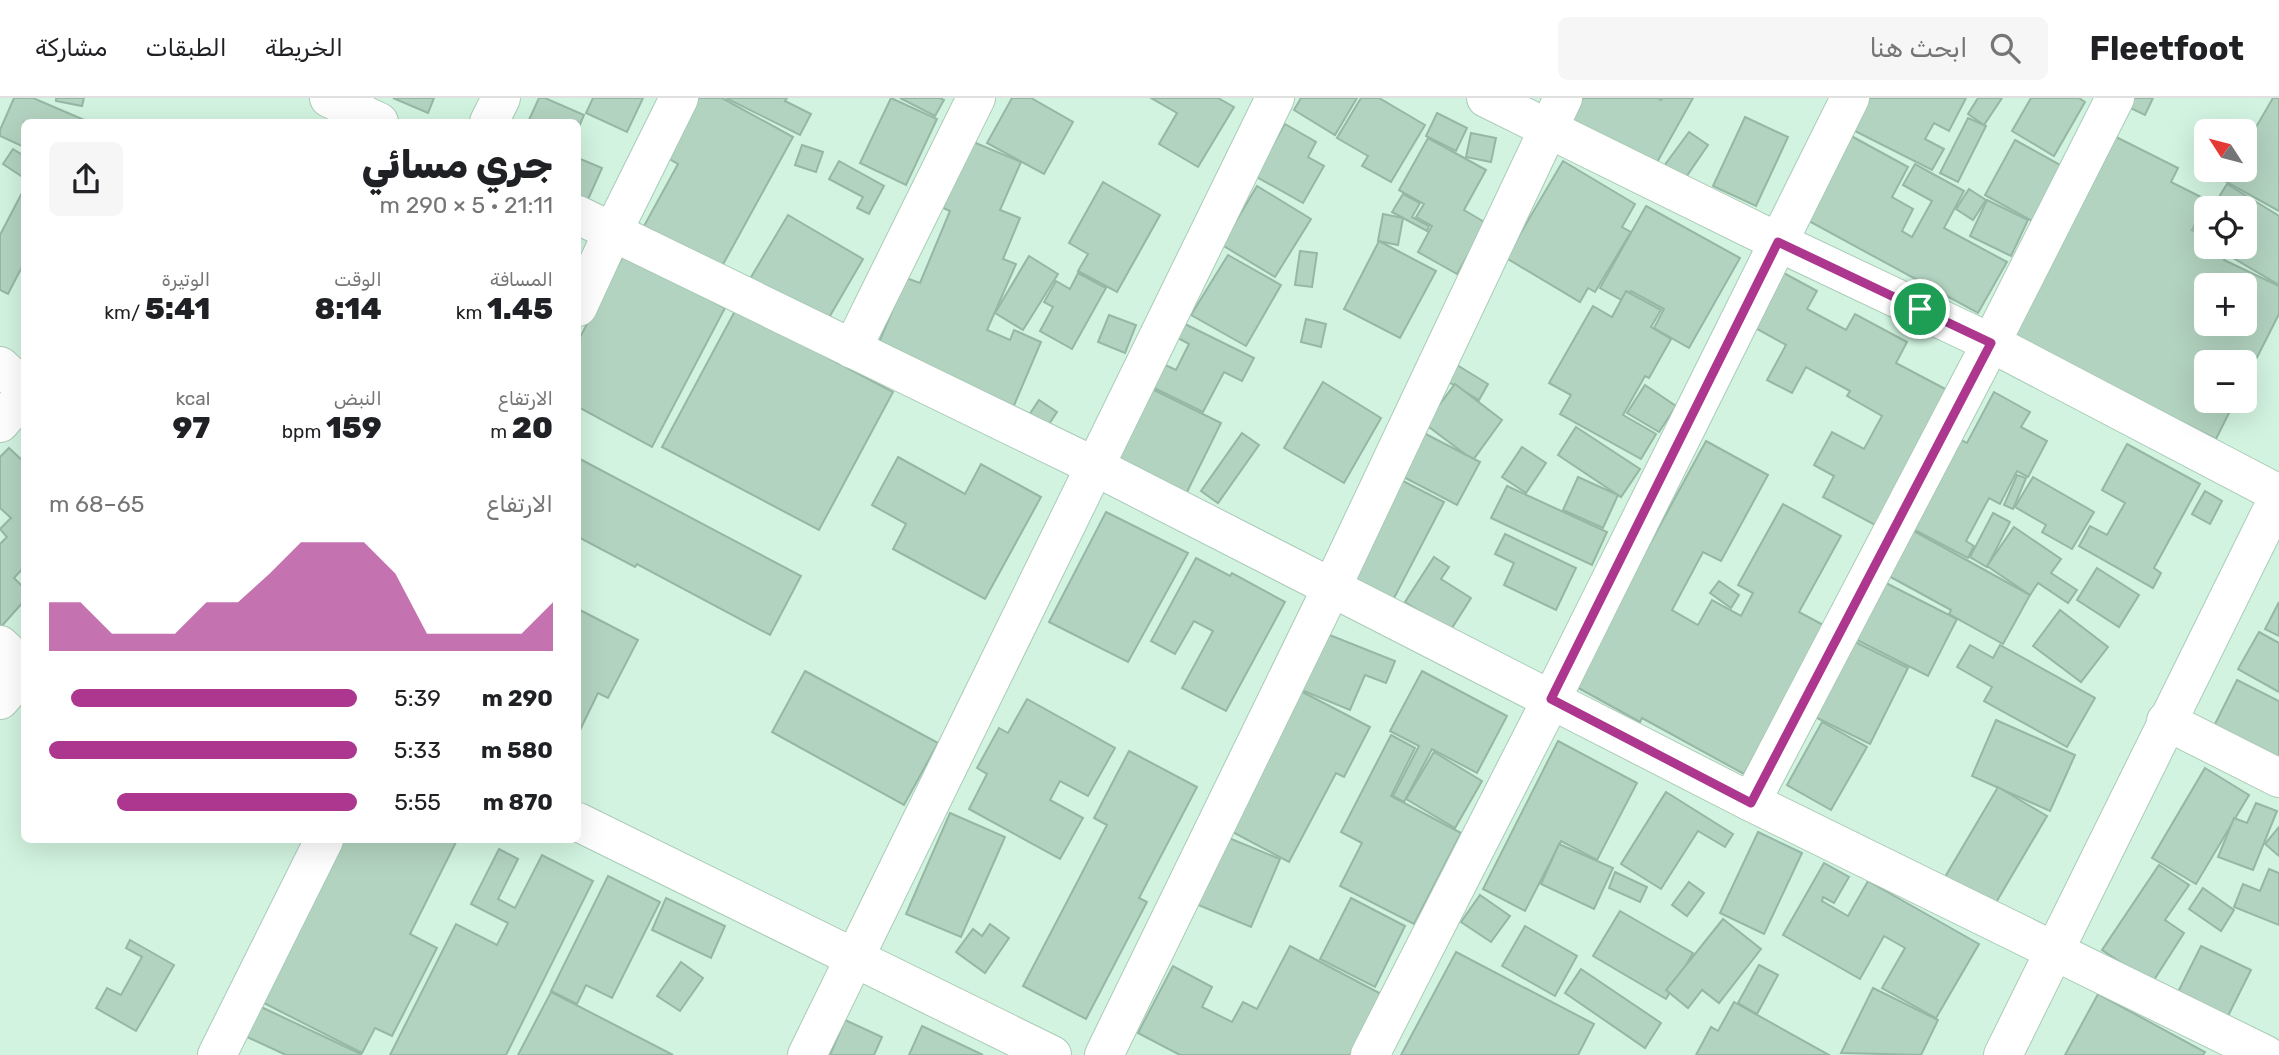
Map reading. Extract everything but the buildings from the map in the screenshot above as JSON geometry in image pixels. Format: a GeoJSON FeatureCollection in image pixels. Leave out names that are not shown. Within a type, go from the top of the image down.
{"type":"FeatureCollection","features":[{"type":"Feature","properties":{"kind":"street"},"geometry":{"type":"LineString","coordinates":[[329,98],[373,119]]}},
{"type":"Feature","properties":{"kind":"street"},"geometry":{"type":"LineString","coordinates":[[490,119],[501,98]]}},
{"type":"Feature","properties":{"kind":"street"},"geometry":{"type":"LineString","coordinates":[[581,300],[612,231],[679,98]]}},
{"type":"Feature","properties":{"kind":"street"},"geometry":{"type":"LineString","coordinates":[[852,349],[976,98]]}},
{"type":"Feature","properties":{"kind":"street"},"geometry":{"type":"LineString","coordinates":[[807,1055],[1275,98]]}},
{"type":"Feature","properties":{"kind":"street"},"geometry":{"type":"LineString","coordinates":[[1486,98],[1556,113],[1778,242],[1991,343],[2279,495],[2003,1055]]}},
{"type":"Feature","properties":{"kind":"street"},"geometry":{"type":"LineString","coordinates":[[1370,1055],[1551,699],[1850,98]]}},
{"type":"Feature","properties":{"kind":"street"},"geometry":{"type":"LineString","coordinates":[[1751,803],[1991,343],[2115,98]]}},
{"type":"Feature","properties":{"kind":"street"},"geometry":{"type":"LineString","coordinates":[[1104,1055],[1332,587],[1556,113]]}},
{"type":"Feature","properties":{"kind":"street"},"geometry":{"type":"LineString","coordinates":[[581,216],[1096,467],[1751,803],[2266,1055]]}},
{"type":"Feature","properties":{"kind":"street"},"geometry":{"type":"LineString","coordinates":[[0,366],[21,385]]}},
{"type":"Feature","properties":{"kind":"street"},"geometry":{"type":"LineString","coordinates":[[0,423],[21,398]]}},
{"type":"Feature","properties":{"kind":"street"},"geometry":{"type":"LineString","coordinates":[[0,645],[21,667]]}},
{"type":"Feature","properties":{"kind":"street"},"geometry":{"type":"LineString","coordinates":[[0,700],[21,674]]}},
{"type":"Feature","properties":{"kind":"street"},"geometry":{"type":"LineString","coordinates":[[2166,722],[2279,778]]}},
{"type":"Feature","properties":{"kind":"street"},"geometry":{"type":"LineString","coordinates":[[581,823],[854,959],[1010,1045],[1052,1055]]}},
{"type":"Feature","properties":{"kind":"street"},"geometry":{"type":"LineString","coordinates":[[217,1055],[323,843]]}},
{"type":"Feature","properties":{"kind":"route"},"geometry":{"type":"LineString","coordinates":[[1778,242],[1920,309],[1991,343],[1751,803],[1551,699],[1778,242]]}}]}
